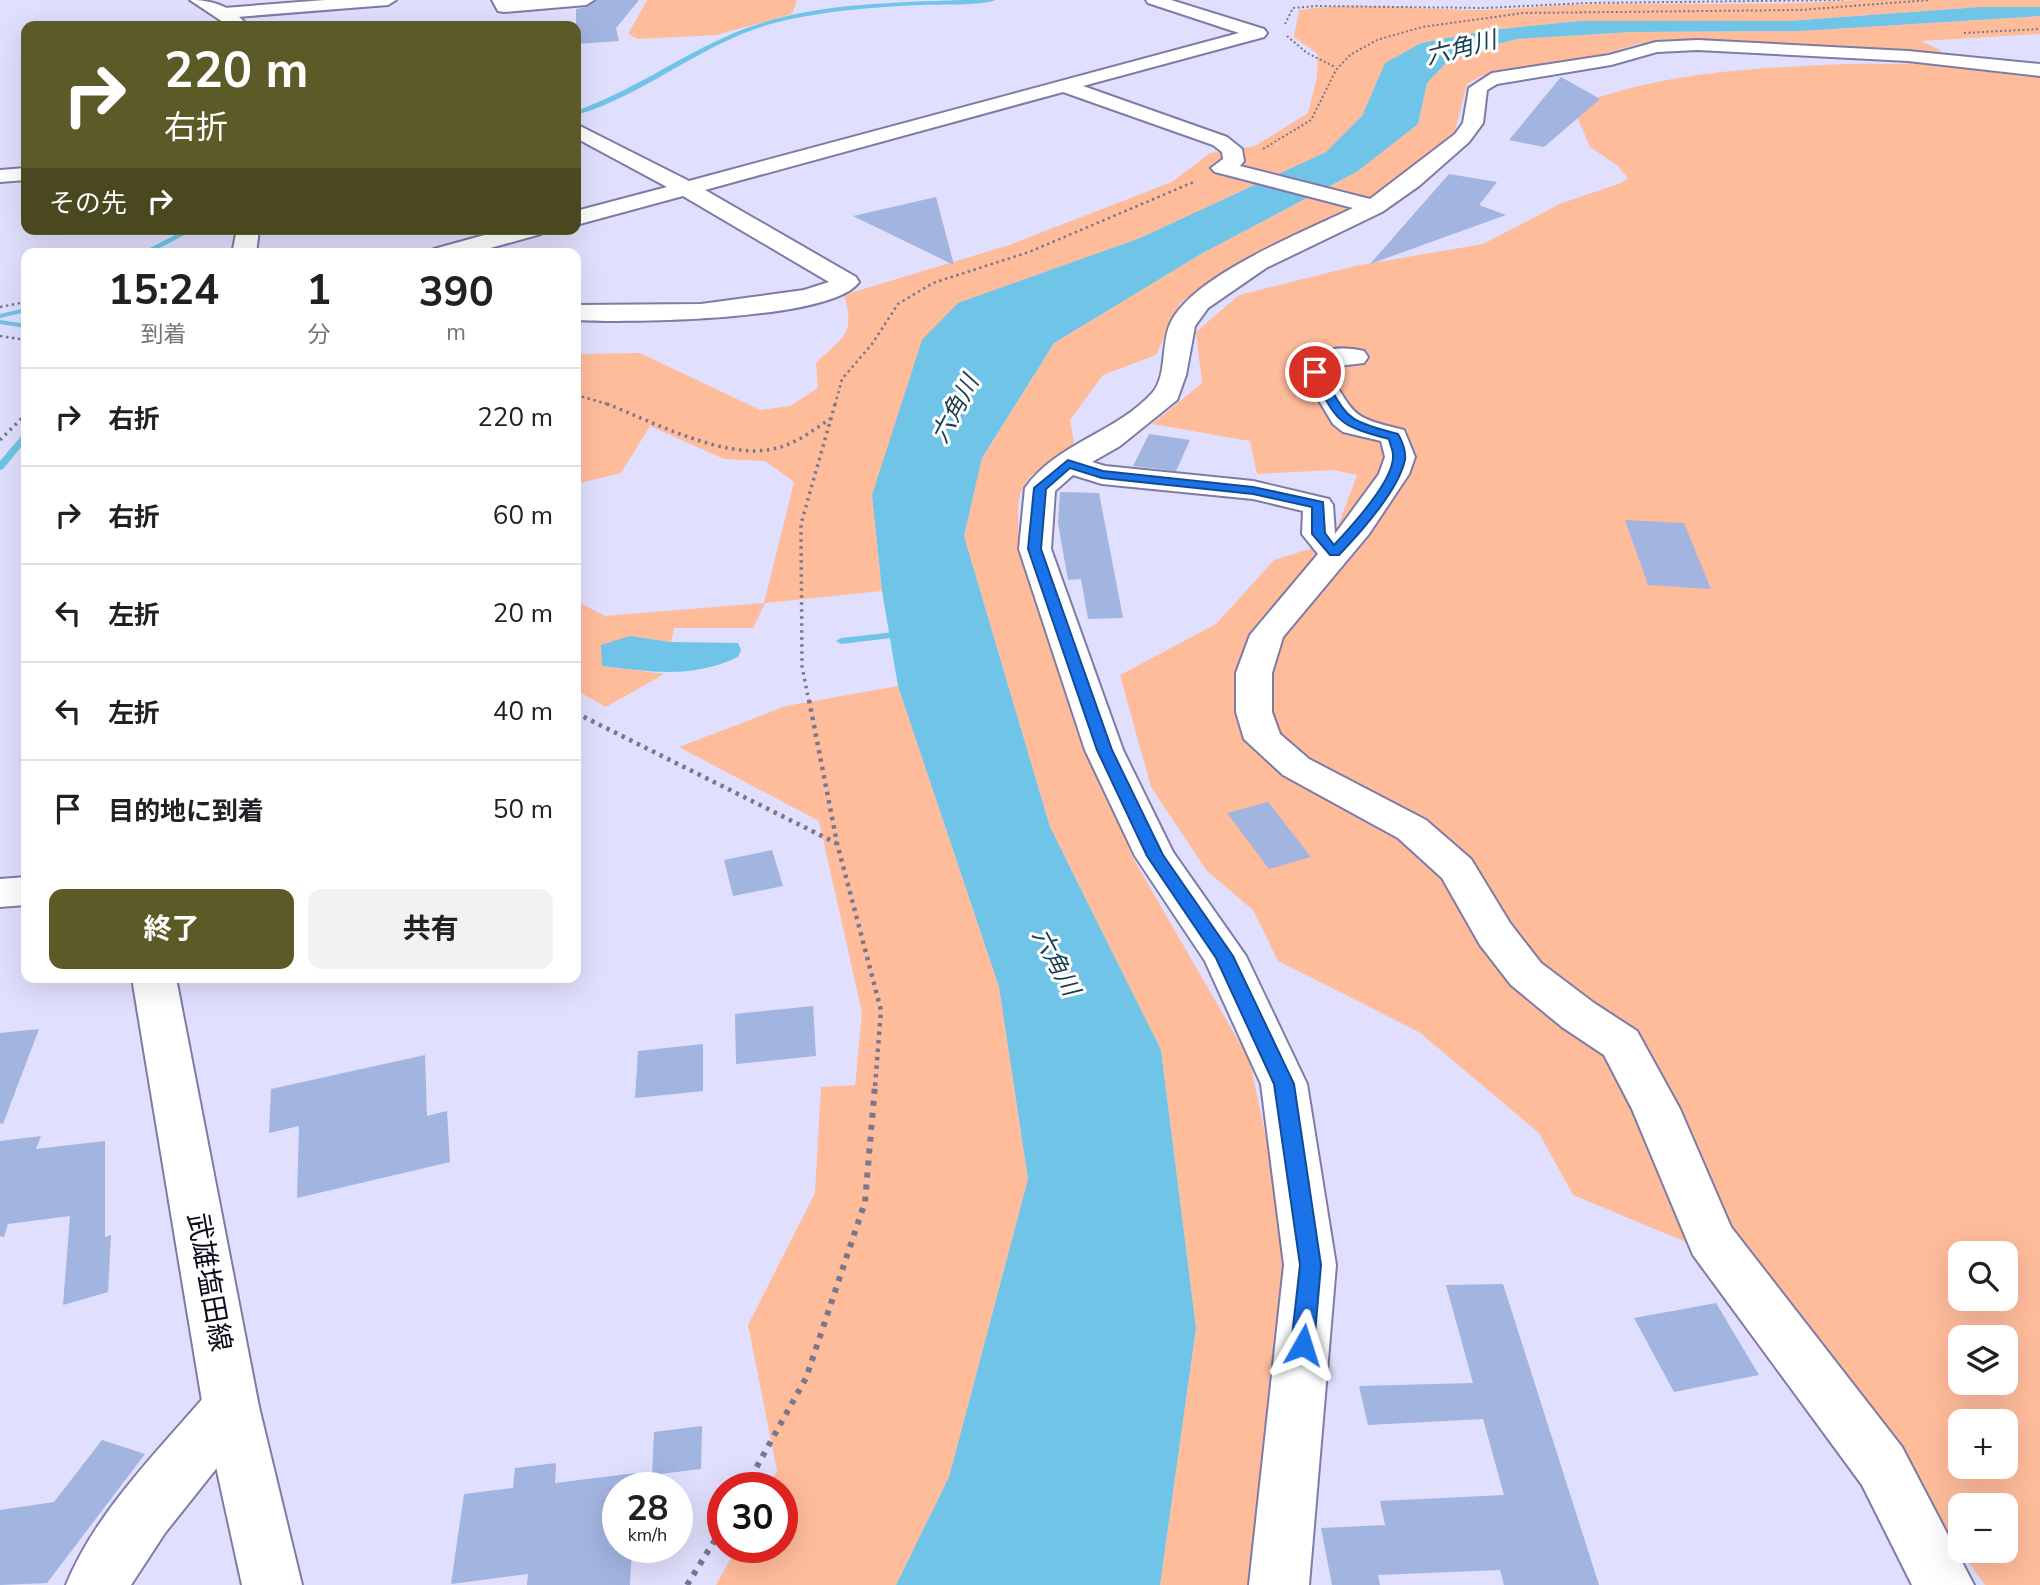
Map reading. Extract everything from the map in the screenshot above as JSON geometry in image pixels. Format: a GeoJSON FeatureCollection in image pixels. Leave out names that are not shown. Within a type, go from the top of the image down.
{"type":"FeatureCollection","features":[{"type":"Feature","properties":{"kind":"street"},"geometry":{"type":"LineString","coordinates":[[216,5],[388,0]]}},
{"type":"Feature","properties":{"kind":"street"},"geometry":{"type":"LineString","coordinates":[[500,0],[504,7],[586,0]]}},
{"type":"Feature","properties":{"kind":"street"},"geometry":{"type":"LineString","coordinates":[[581,217],[1258,33],[1154,0]]}},
{"type":"Feature","properties":{"kind":"street"},"geometry":{"type":"LineString","coordinates":[[556,21],[564,18],[561,2]]}},
{"type":"Feature","properties":{"kind":"street"},"geometry":{"type":"LineString","coordinates":[[216,5],[234,21]]}},
{"type":"Feature","properties":{"kind":"street"},"geometry":{"type":"LineString","coordinates":[[1279,1585],[1310,1265],[1284,1084],[1224,956],[1155,856],[1104,750],[1035,549],[1040,488],[1068,464],[1110,440],[1167,394],[1182,325],[1199,303],[1258,263],[1411,181],[1462,138],[1473,123],[1478,88],[1492,79],[1611,60],[1656,47],[1698,45],[1908,57],[2040,71]]}},
{"type":"Feature","properties":{"kind":"street"},"geometry":{"type":"LineString","coordinates":[[1065,86],[1220,141],[1232,149],[1230,166],[1368,206]]}},
{"type":"Feature","properties":{"kind":"street"},"geometry":{"type":"LineString","coordinates":[[581,133],[686,188],[847,282],[828,293],[734,309],[641,316],[581,313]]}},
{"type":"Feature","properties":{"kind":"street"},"geometry":{"type":"LineString","coordinates":[[0,176],[21,174]]}},
{"type":"Feature","properties":{"kind":"street"},"geometry":{"type":"LineString","coordinates":[[464,248],[511,235]]}},
{"type":"Feature","properties":{"kind":"street"},"geometry":{"type":"LineString","coordinates":[[1355,358],[1322,359],[1314,365],[1315,372],[1343,418],[1353,426],[1394,436],[1400,457],[1394,474],[1358,527],[1267,635],[1254,673],[1254,712],[1263,739],[1296,767],[1412,829],[1457,869],[1495,934],[1526,974],[1578,1015],[1621,1043],[1656,1110],[1711,1240],[1882,1466],[1944,1585]]}},
{"type":"Feature","properties":{"kind":"street"},"geometry":{"type":"LineString","coordinates":[[1068,464],[1102,475],[1253,491],[1318,505],[1318,534],[1334,553]]}},
{"type":"Feature","properties":{"kind":"street"},"geometry":{"type":"LineString","coordinates":[[0,893],[21,891]]}},
{"type":"Feature","properties":{"kind":"street","name":"武雄塩田線"},"geometry":{"type":"LineString","coordinates":[[155,983],[231,1407],[272,1585]]}},
{"type":"Feature","properties":{"kind":"street"},"geometry":{"type":"LineString","coordinates":[[96,1585],[144,1513],[231,1407]]}},
{"type":"Feature","properties":{"kind":"path"},"geometry":{"type":"LineString","coordinates":[[1335,66],[1290,41],[1283,30],[1293,8],[1322,2],[1358,1],[1484,8],[1602,3],[1843,0]]}},
{"type":"Feature","properties":{"kind":"path"},"geometry":{"type":"LineString","coordinates":[[754,1472],[806,1378],[865,1202],[881,1010],[837,843],[802,666],[801,524],[842,379],[872,344],[898,304],[933,283],[1029,252],[1180,189],[1292,133],[1314,116],[1335,66],[1353,52],[1377,40],[1465,19],[1602,9],[1826,9],[1929,0]]}},
{"type":"Feature","properties":{"kind":"path"},"geometry":{"type":"LineString","coordinates":[[0,307],[21,303]]}},
{"type":"Feature","properties":{"kind":"path"},"geometry":{"type":"LineString","coordinates":[[0,336],[21,339]]}},
{"type":"Feature","properties":{"kind":"path"},"geometry":{"type":"LineString","coordinates":[[581,396],[738,452],[766,451],[789,443],[831,419]]}},
{"type":"Feature","properties":{"kind":"path"},"geometry":{"type":"LineString","coordinates":[[0,440],[21,419]]}},
{"type":"Feature","properties":{"kind":"path"},"geometry":{"type":"LineString","coordinates":[[581,715],[837,843]]}},
{"type":"Feature","properties":{"kind":"path"},"geometry":{"type":"LineString","coordinates":[[687,1585],[707,1553]]}},
{"type":"Feature","properties":{"kind":"shaded area"},"geometry":{"type":"Polygon","coordinates":[[[647,0],[797,0],[792,14],[717,35],[638,39],[628,34],[647,0]]]}},
{"type":"Feature","properties":{"kind":"shaded area"},"geometry":{"type":"Polygon","coordinates":[[[2040,0],[2040,7],[1980,7],[1788,21],[1580,21],[1490,30],[1421,43],[1385,64],[1362,116],[1326,152],[1140,238],[959,303],[872,495],[882,591],[765,603],[753,628],[674,628],[671,642],[630,636],[603,666],[664,674],[606,707],[581,693],[581,604],[605,616],[764,603],[794,482],[765,461],[724,459],[650,426],[621,473],[581,483],[581,354],[640,353],[760,410],[790,406],[818,388],[816,363],[845,334],[848,318],[844,295],[1009,245],[1172,182],[1210,153],[1255,146],[1308,113],[1317,77],[1318,54],[1294,37],[1299,10],[1345,6],[1485,10],[1588,4],[2040,0]]]}},
{"type":"Feature","properties":{"kind":"shaded area"},"geometry":{"type":"Polygon","coordinates":[[[2040,16],[2040,34],[1921,41],[1942,51],[1923,54],[1673,41],[1637,44],[1596,57],[1481,76],[1467,84],[1455,131],[1395,181],[1347,211],[1238,263],[1180,303],[1156,355],[1103,375],[1070,420],[1075,448],[1040,468],[1023,487],[1018,512],[1020,552],[1133,858],[1250,1061],[1287,1240],[1254,1585],[1160,1585],[1196,1328],[1161,1050],[1050,827],[964,536],[982,458],[1054,343],[1201,254],[1358,171],[1418,124],[1427,83],[1454,55],[1517,39],[1632,32],[1801,31],[2040,16]]]}},
{"type":"Feature","properties":{"kind":"shaded area"},"geometry":{"type":"Polygon","coordinates":[[[1931,62],[2040,73],[2040,1585],[1985,1585],[1969,1563],[2018,1563],[2018,1493],[1948,1493],[1948,1533],[1854,1400],[1739,1264],[1573,1195],[1539,1133],[1419,1032],[1278,961],[1253,910],[1207,871],[1151,787],[1120,675],[1216,624],[1274,560],[1332,542],[1357,475],[1333,470],[1257,474],[1250,441],[1152,424],[1202,383],[1196,332],[1239,295],[1355,266],[1483,244],[1562,203],[1621,183],[1628,178],[1618,166],[1590,147],[1576,114],[1580,104],[1612,93],[1677,78],[1744,70],[1931,62]]]}},
{"type":"Feature","properties":{"kind":"shaded area"},"geometry":{"type":"Polygon","coordinates":[[[898,686],[999,987],[1028,1179],[949,1477],[896,1585],[716,1585],[728,1563],[798,1563],[798,1472],[776,1472],[748,1325],[815,1193],[821,1087],[855,1085],[862,1013],[819,821],[679,747],[786,706],[898,686]]]}},
{"type":"Feature","properties":{"kind":"water","name":"六角川"},"geometry":{"type":"Polygon","coordinates":[[[1980,7],[2040,7],[2040,16],[1801,31],[1632,32],[1517,39],[1454,55],[1427,83],[1418,124],[1358,171],[1201,254],[1054,343],[982,458],[964,536],[1050,827],[1161,1050],[1196,1328],[1160,1585],[896,1585],[949,1477],[1028,1179],[999,987],[898,686],[882,591],[872,495],[922,340],[958,303],[1140,238],[1326,152],[1362,116],[1385,63],[1421,43],[1490,30],[1580,21],[1788,21],[1980,7]]]}},
{"type":"Feature","properties":{"kind":"water"},"geometry":{"type":"Polygon","coordinates":[[[630,636],[671,642],[738,643],[741,650],[738,657],[720,664],[687,671],[655,672],[602,666],[601,645],[630,636]]]}},
{"type":"Feature","properties":{"kind":"building"},"geometry":{"type":"Polygon","coordinates":[[[596,0],[639,0],[616,28],[619,41],[581,44],[581,21],[576,21],[576,9],[587,7],[596,0]]]}},
{"type":"Feature","properties":{"kind":"building"},"geometry":{"type":"Polygon","coordinates":[[[1561,77],[1600,99],[1544,147],[1509,140],[1561,77]]]}},
{"type":"Feature","properties":{"kind":"building"},"geometry":{"type":"Polygon","coordinates":[[[1449,174],[1497,182],[1479,205],[1506,215],[1370,264],[1449,174]]]}},
{"type":"Feature","properties":{"kind":"building"},"geometry":{"type":"Polygon","coordinates":[[[936,197],[954,265],[853,216],[936,197]]]}},
{"type":"Feature","properties":{"kind":"building"},"geometry":{"type":"Polygon","coordinates":[[[1149,434],[1190,440],[1176,471],[1133,466],[1149,434]]]}},
{"type":"Feature","properties":{"kind":"building"},"geometry":{"type":"Polygon","coordinates":[[[1060,492],[1099,493],[1123,618],[1088,619],[1081,579],[1068,580],[1058,523],[1060,492]]]}},
{"type":"Feature","properties":{"kind":"building"},"geometry":{"type":"Polygon","coordinates":[[[1625,520],[1684,523],[1711,589],[1648,585],[1625,520]]]}},
{"type":"Feature","properties":{"kind":"building"},"geometry":{"type":"Polygon","coordinates":[[[1268,802],[1311,857],[1269,869],[1227,813],[1268,802]]]}},
{"type":"Feature","properties":{"kind":"building"},"geometry":{"type":"Polygon","coordinates":[[[772,850],[783,886],[733,896],[724,860],[772,850]]]}},
{"type":"Feature","properties":{"kind":"building"},"geometry":{"type":"Polygon","coordinates":[[[813,1006],[816,1056],[736,1064],[735,1014],[813,1006]]]}},
{"type":"Feature","properties":{"kind":"building"},"geometry":{"type":"Polygon","coordinates":[[[39,1029],[3,1124],[0,1123],[0,1033],[39,1029]]]}},
{"type":"Feature","properties":{"kind":"building"},"geometry":{"type":"Polygon","coordinates":[[[703,1044],[703,1091],[635,1098],[638,1051],[703,1044]]]}},
{"type":"Feature","properties":{"kind":"building"},"geometry":{"type":"Polygon","coordinates":[[[425,1055],[427,1116],[447,1111],[450,1162],[297,1198],[299,1126],[269,1133],[271,1089],[425,1055]]]}},
{"type":"Feature","properties":{"kind":"building"},"geometry":{"type":"Polygon","coordinates":[[[41,1136],[36,1149],[105,1141],[105,1237],[111,1235],[108,1292],[63,1305],[70,1216],[8,1224],[4,1237],[0,1236],[0,1141],[41,1136]]]}},
{"type":"Feature","properties":{"kind":"building"},"geometry":{"type":"Polygon","coordinates":[[[1503,1284],[1599,1585],[1504,1585],[1500,1570],[1378,1575],[1380,1585],[1332,1585],[1321,1528],[1385,1525],[1380,1501],[1504,1495],[1483,1419],[1368,1425],[1359,1386],[1473,1383],[1446,1285],[1503,1284]]]}},
{"type":"Feature","properties":{"kind":"building"},"geometry":{"type":"Polygon","coordinates":[[[1716,1303],[1759,1375],[1674,1392],[1634,1318],[1716,1303]]]}},
{"type":"Feature","properties":{"kind":"building"},"geometry":{"type":"Polygon","coordinates":[[[702,1426],[701,1469],[652,1472],[654,1432],[702,1426]]]}},
{"type":"Feature","properties":{"kind":"building"},"geometry":{"type":"Polygon","coordinates":[[[102,1440],[145,1454],[47,1583],[0,1585],[0,1510],[54,1502],[102,1440]]]}},
{"type":"Feature","properties":{"kind":"building"},"geometry":{"type":"Polygon","coordinates":[[[556,1463],[555,1483],[602,1477],[602,1563],[631,1563],[630,1585],[527,1585],[528,1574],[451,1584],[464,1494],[513,1488],[515,1468],[556,1463]]]}},
{"type":"Feature","properties":{"kind":"waterway"},"geometry":{"type":"LineString","coordinates":[[581,111],[618,97],[718,42],[769,23],[832,10],[993,0]]}},
{"type":"Feature","properties":{"kind":"waterway"},"geometry":{"type":"LineString","coordinates":[[154,248],[181,235]]}},
{"type":"Feature","properties":{"kind":"waterway"},"geometry":{"type":"LineString","coordinates":[[0,316],[21,311]]}},
{"type":"Feature","properties":{"kind":"waterway"},"geometry":{"type":"LineString","coordinates":[[0,322],[21,325]]}},
{"type":"Feature","properties":{"kind":"waterway"},"geometry":{"type":"LineString","coordinates":[[0,467],[21,442]]}},
{"type":"Feature","properties":{"kind":"waterway"},"geometry":{"type":"LineString","coordinates":[[841,641],[904,634]]}},
{"type":"Feature","properties":{"kind":"route"},"geometry":{"type":"LineString","coordinates":[[1303,1345],[1310,1265],[1284,1084],[1224,956],[1155,856],[1104,750],[1035,549],[1040,488],[1068,464],[1102,475],[1253,491],[1318,505],[1318,534],[1334,553],[1358,527],[1394,474],[1400,457],[1394,436],[1353,426],[1343,418],[1315,372]]}}]}
